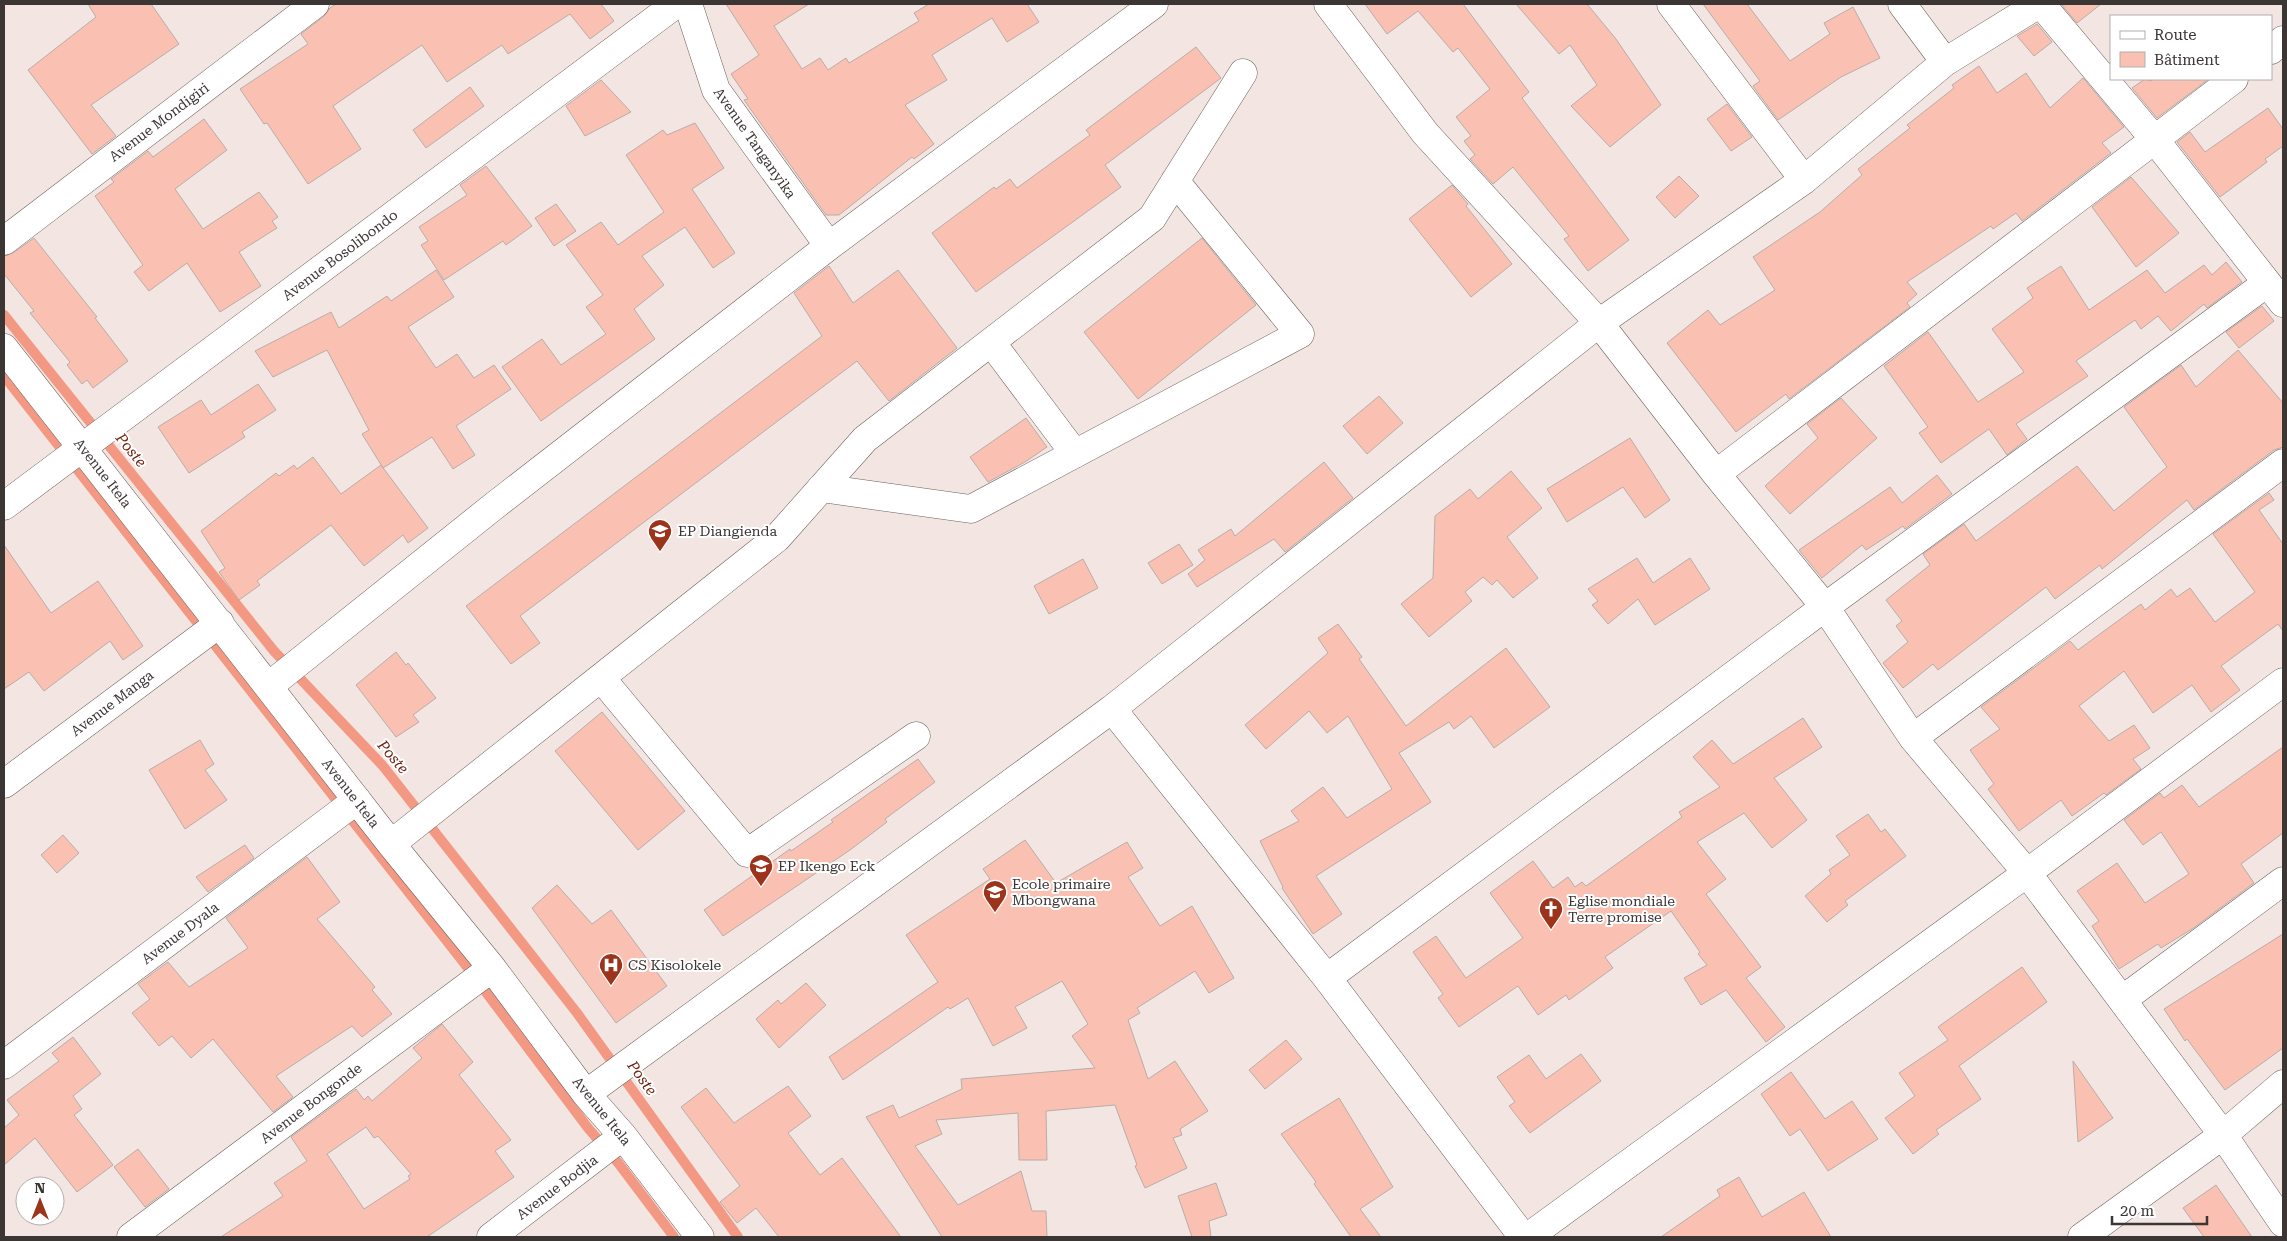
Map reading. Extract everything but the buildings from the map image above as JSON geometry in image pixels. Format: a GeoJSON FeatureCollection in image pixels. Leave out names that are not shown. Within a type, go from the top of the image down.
{"type":"FeatureCollection","features":[{"type":"Feature","properties":{"kind":"street","name":"Avenue Mondigiri"},"geometry":{"type":"LineString","coordinates":[[4,241],[315,4]]}},
{"type":"Feature","properties":{"kind":"street","name":"Avenue Bosolibondo"},"geometry":{"type":"LineString","coordinates":[[4,506],[676,4]]}},
{"type":"Feature","properties":{"kind":"street","name":"Avenue Tanganyika"},"geometry":{"type":"LineString","coordinates":[[688,4],[716,90],[829,246]]}},
{"type":"Feature","properties":{"kind":"street"},"geometry":{"type":"LineString","coordinates":[[269,686],[494,506],[829,246],[1154,4]]}},
{"type":"Feature","properties":{"kind":"street"},"geometry":{"type":"LineString","coordinates":[[1328,4],[1425,134],[1599,323],[1716,474],[1825,607],[1913,738],[2027,873],[2223,1135],[2283,1223]]}},
{"type":"Feature","properties":{"kind":"street"},"geometry":{"type":"LineString","coordinates":[[1671,4],[1804,180]]}},
{"type":"Feature","properties":{"kind":"street"},"geometry":{"type":"LineString","coordinates":[[1902,4],[1945,62]]}},
{"type":"Feature","properties":{"kind":"street"},"geometry":{"type":"LineString","coordinates":[[586,1094],[1112,709],[1599,323],[1804,180],[1945,62],[2040,4],[2155,140],[2275,293],[1825,607],[1327,978]]}},
{"type":"Feature","properties":{"kind":"street"},"geometry":{"type":"LineString","coordinates":[[2272,49],[2283,40]]}},
{"type":"Feature","properties":{"kind":"street"},"geometry":{"type":"LineString","coordinates":[[391,844],[777,538],[864,440],[1152,218],[1243,73]]}},
{"type":"Feature","properties":{"kind":"street"},"geometry":{"type":"LineString","coordinates":[[1716,474],[2233,80]]}},
{"type":"Feature","properties":{"kind":"street"},"geometry":{"type":"LineString","coordinates":[[821,488],[971,508],[1300,334],[1175,181]]}},
{"type":"Feature","properties":{"kind":"street"},"geometry":{"type":"LineString","coordinates":[[991,342],[1075,454]]}},
{"type":"Feature","properties":{"kind":"street","name":"Avenue Itela"},"geometry":{"type":"LineString","coordinates":[[4,348],[391,844],[492,968],[586,1094],[623,1136],[700,1237]]}},
{"type":"Feature","properties":{"kind":"street"},"geometry":{"type":"LineString","coordinates":[[1913,738],[2283,463]]}},
{"type":"Feature","properties":{"kind":"street","name":"Avenue Manga"},"geometry":{"type":"LineString","coordinates":[[4,784],[220,623]]}},
{"type":"Feature","properties":{"kind":"street"},"geometry":{"type":"LineString","coordinates":[[601,678],[747,853],[916,736]]}},
{"type":"Feature","properties":{"kind":"street"},"geometry":{"type":"LineString","coordinates":[[1528,1237],[2027,873],[2283,682]]}},
{"type":"Feature","properties":{"kind":"street"},"geometry":{"type":"LineString","coordinates":[[1112,709],[1327,978],[1523,1237]]}},
{"type":"Feature","properties":{"kind":"street","name":"Avenue Dyala"},"geometry":{"type":"LineString","coordinates":[[4,1065],[357,800]]}},
{"type":"Feature","properties":{"kind":"street"},"geometry":{"type":"LineString","coordinates":[[2122,1000],[2283,881]]}},
{"type":"Feature","properties":{"kind":"street","name":"Avenue Bongonde"},"geometry":{"type":"LineString","coordinates":[[130,1237],[492,968]]}},
{"type":"Feature","properties":{"kind":"street"},"geometry":{"type":"LineString","coordinates":[[2082,1237],[2223,1135],[2283,1084]]}},
{"type":"Feature","properties":{"kind":"street","name":"Avenue Bodjia"},"geometry":{"type":"LineString","coordinates":[[491,1237],[623,1136]]}},
{"type":"Feature","properties":{"kind":"waterway","name":"Poste"},"geometry":{"type":"LineString","coordinates":[[4,315],[274,651],[383,766],[577,1013],[738,1237]]}},
{"type":"Feature","properties":{"kind":"waterway"},"geometry":{"type":"LineString","coordinates":[[4,376],[464,963],[588,1128],[619,1164],[674,1237]]}},
{"type":"Feature","properties":{"kind":"place","name":"EP Diangienda"},"geometry":{"type":"Point","coordinates":[660,552]}},
{"type":"Feature","properties":{"kind":"place","name":"EP Ikengo Eck"},"geometry":{"type":"Point","coordinates":[761,887]}},
{"type":"Feature","properties":{"kind":"place","name":"Ecole primaire Mbongwana"},"geometry":{"type":"Point","coordinates":[995,913]}},
{"type":"Feature","properties":{"kind":"place","name":"Eglise mondiale Terre promise"},"geometry":{"type":"Point","coordinates":[1551,930]}},
{"type":"Feature","properties":{"kind":"place","name":"CS Kisolokele"},"geometry":{"type":"Point","coordinates":[611,986]}}]}
